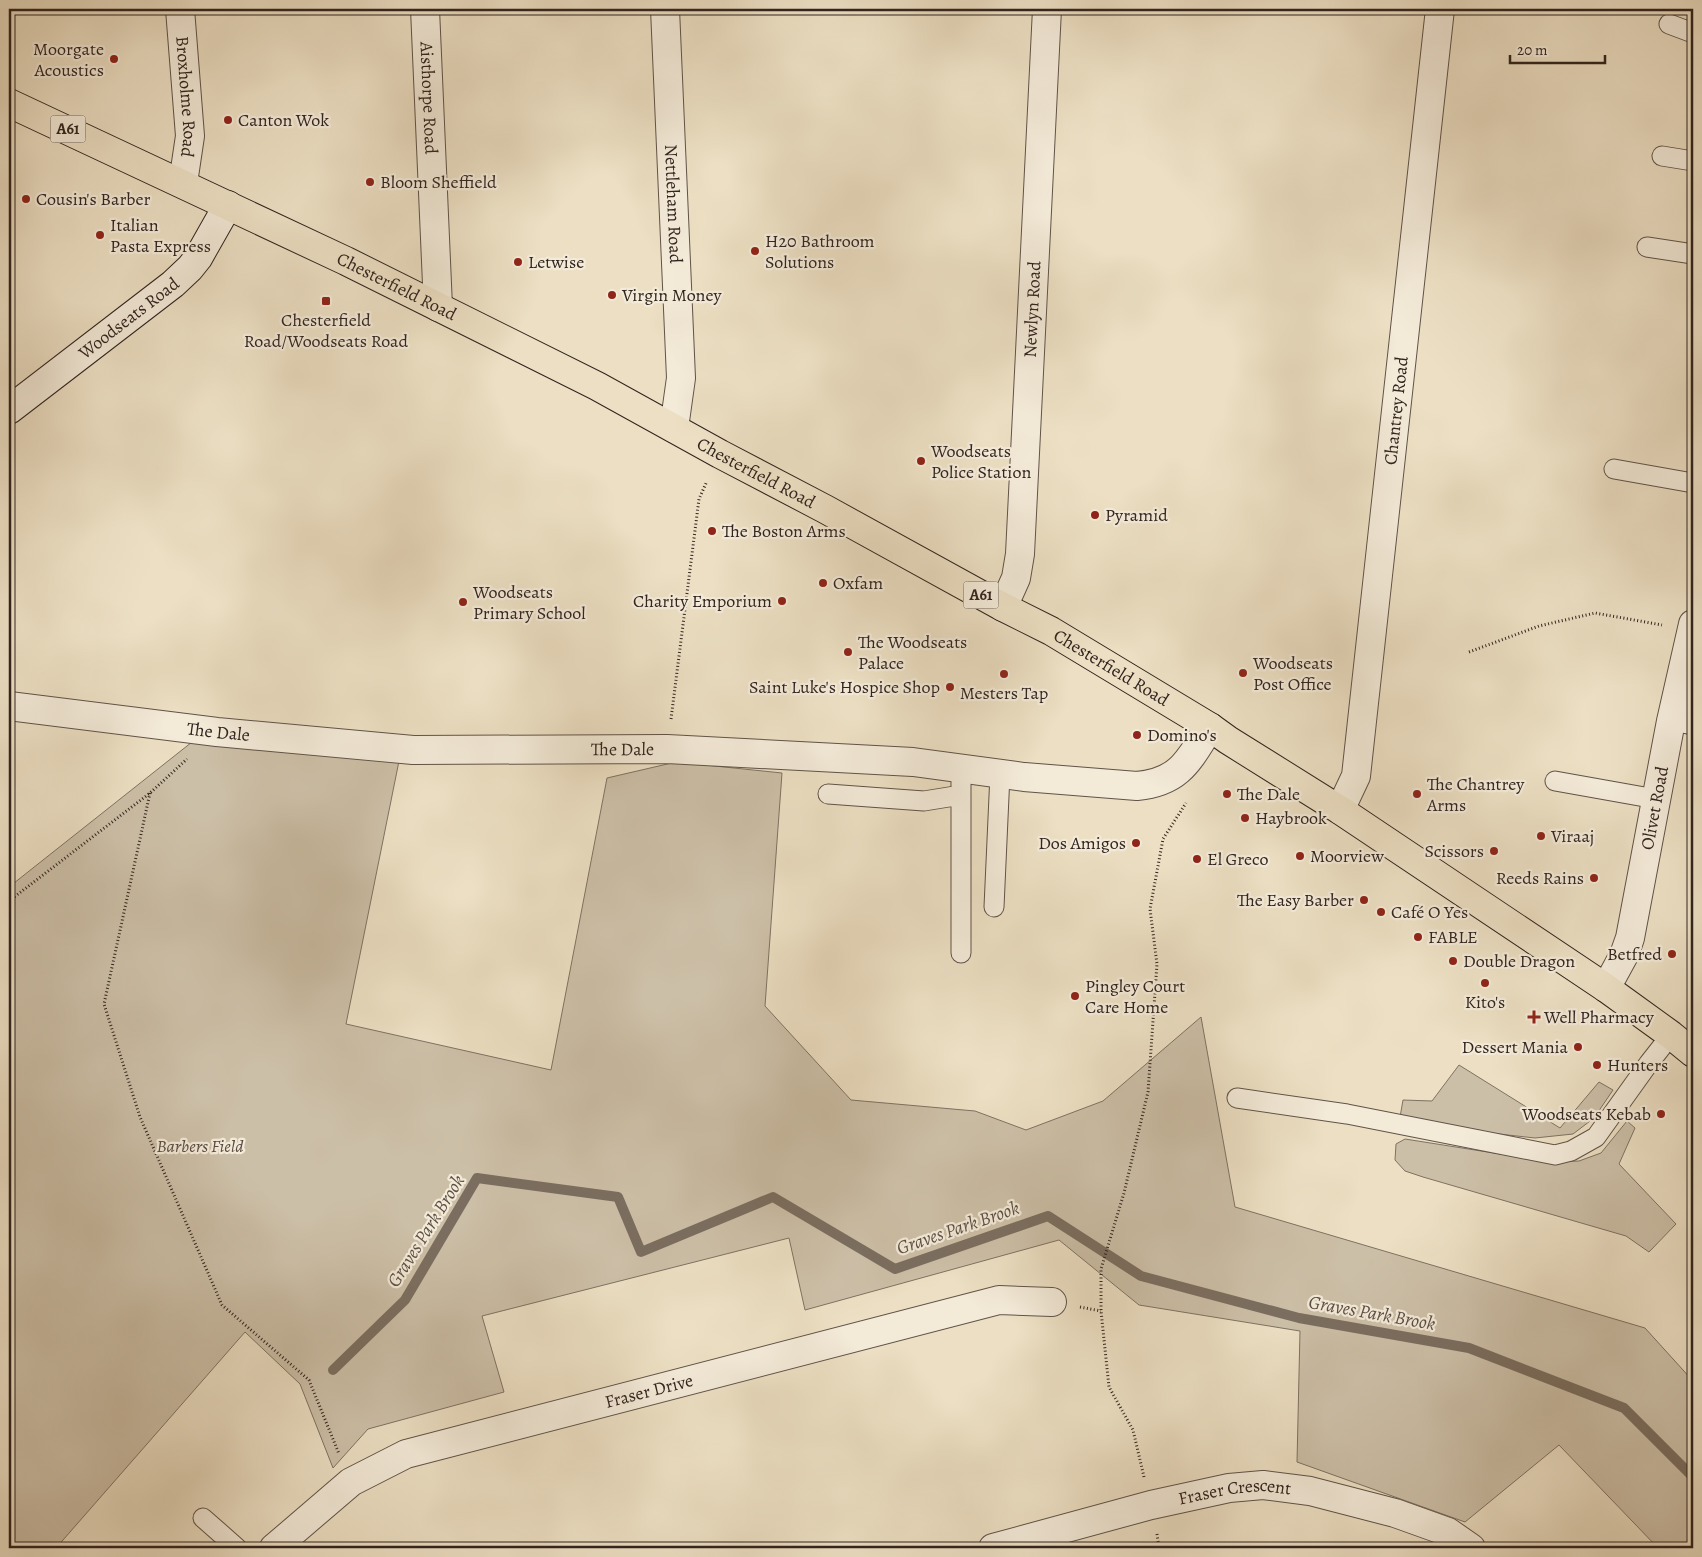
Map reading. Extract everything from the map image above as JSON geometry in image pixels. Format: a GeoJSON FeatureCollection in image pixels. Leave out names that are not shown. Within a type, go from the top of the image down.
{"type":"FeatureCollection","features":[{"type":"Feature","properties":{"kind":"highway","name":"Chesterfield Road"},"geometry":{"type":"LineString","coordinates":[[9,103],[339,257],[597,386],[1003,607],[1051,631],[1210,727],[1340,810],[1606,988],[1693,1053]]}},
{"type":"Feature","properties":{"kind":"street","name":"Broxholme Road"},"geometry":{"type":"LineString","coordinates":[[180,9],[190,136],[184,184]]}},
{"type":"Feature","properties":{"kind":"street","name":"Aisthorpe Road"},"geometry":{"type":"LineString","coordinates":[[425,9],[438,307]]}},
{"type":"Feature","properties":{"kind":"street","name":"Nettleham Road"},"geometry":{"type":"LineString","coordinates":[[665,9],[681,378],[674,428]]}},
{"type":"Feature","properties":{"kind":"street","name":"Newlyn Road"},"geometry":{"type":"LineString","coordinates":[[1003,607],[1016,578],[1020,554],[1047,9]]}},
{"type":"Feature","properties":{"kind":"street","name":"Chantrey Road"},"geometry":{"type":"LineString","coordinates":[[1340,810],[1356,776],[1440,9]]}},
{"type":"Feature","properties":{"kind":"street","name":"Woodseats Road"},"geometry":{"type":"LineString","coordinates":[[9,410],[173,284],[190,268],[208,244],[228,205]]}},
{"type":"Feature","properties":{"kind":"street","name":"Olivet Road"},"geometry":{"type":"LineString","coordinates":[[1606,988],[1624,955],[1630,938],[1656,799],[1682,723],[1692,627]]}},
{"type":"Feature","properties":{"kind":"street","name":"The Dale"},"geometry":{"type":"LineString","coordinates":[[9,706],[217,732],[413,750],[667,749],[913,762],[961,782],[1000,774],[1128,785],[1153,785],[1169,779],[1183,768],[1210,727]]}},
{"type":"Feature","properties":{"kind":"street","name":"Fraser Drive"},"geometry":{"type":"LineString","coordinates":[[274,1548],[351,1482],[406,1454],[999,1300],[1052,1302]]}},
{"type":"Feature","properties":{"kind":"street","name":"Fraser Crescent"},"geometry":{"type":"LineString","coordinates":[[993,1548],[1151,1505],[1229,1488],[1264,1485],[1310,1491],[1395,1513],[1448,1532],[1471,1548]]}},
{"type":"Feature","properties":{"kind":"lane"},"geometry":{"type":"LineString","coordinates":[[1669,24],[1693,33]]}},
{"type":"Feature","properties":{"kind":"lane"},"geometry":{"type":"LineString","coordinates":[[1662,156],[1693,161]]}},
{"type":"Feature","properties":{"kind":"lane"},"geometry":{"type":"LineString","coordinates":[[1647,247],[1693,254]]}},
{"type":"Feature","properties":{"kind":"lane"},"geometry":{"type":"LineString","coordinates":[[1614,469],[1693,483]]}},
{"type":"Feature","properties":{"kind":"lane"},"geometry":{"type":"LineString","coordinates":[[994,907],[1000,774]]}},
{"type":"Feature","properties":{"kind":"lane"},"geometry":{"type":"LineString","coordinates":[[828,794],[924,801],[961,782],[961,953]]}},
{"type":"Feature","properties":{"kind":"lane"},"geometry":{"type":"LineString","coordinates":[[1555,782],[1656,799]]}},
{"type":"Feature","properties":{"kind":"lane"},"geometry":{"type":"LineString","coordinates":[[1237,1098],[1347,1114],[1555,1155],[1571,1151],[1596,1137],[1671,1035]]}},
{"type":"Feature","properties":{"kind":"lane"},"geometry":{"type":"LineString","coordinates":[[203,1518],[237,1548]]}},
{"type":"Feature","properties":{"kind":"path"},"geometry":{"type":"LineString","coordinates":[[667,749],[699,500],[720,454]]}},
{"type":"Feature","properties":{"kind":"path"},"geometry":{"type":"LineString","coordinates":[[1470,652],[1539,626],[1595,613],[1692,627]]}},
{"type":"Feature","properties":{"kind":"path"},"geometry":{"type":"LineString","coordinates":[[9,901],[150,793],[217,732]]}},
{"type":"Feature","properties":{"kind":"path"},"geometry":{"type":"LineString","coordinates":[[150,793],[104,1004],[140,1116],[222,1306],[309,1380],[351,1482]]}},
{"type":"Feature","properties":{"kind":"path"},"geometry":{"type":"LineString","coordinates":[[1159,1548],[1133,1430],[1109,1386],[1101,1311],[1101,1269],[1124,1193],[1148,1092],[1157,964],[1150,909],[1163,839],[1190,798]]}},
{"type":"Feature","properties":{"kind":"green space","name":"Barbers Field"},"geometry":{"type":"Polygon","coordinates":[[[192,742],[399,761],[346,1024],[551,1070],[607,778],[676,762],[782,773],[765,1006],[851,1100],[975,1111],[1026,1130],[1103,1101],[1201,1017],[1235,1207],[1645,1328],[1693,1381],[1693,1548],[1658,1548],[1559,1445],[1465,1522],[1297,1462],[1300,1331],[1139,1305],[1059,1240],[805,1310],[789,1238],[482,1316],[504,1392],[368,1429],[333,1468],[300,1384],[245,1332],[56,1548],[9,1548],[9,887],[192,742]]]}},
{"type":"Feature","properties":{"kind":"green space"},"geometry":{"type":"Polygon","coordinates":[[[1459,1065],[1560,1128],[1599,1082],[1613,1090],[1594,1118],[1573,1134],[1535,1138],[1399,1123],[1403,1100],[1432,1101],[1459,1065]]]}},
{"type":"Feature","properties":{"kind":"green space"},"geometry":{"type":"Polygon","coordinates":[[[1627,1121],[1635,1128],[1619,1164],[1676,1224],[1649,1252],[1626,1236],[1423,1177],[1405,1171],[1395,1160],[1396,1144],[1405,1139],[1551,1162],[1579,1161],[1601,1153],[1627,1121]]]}},
{"type":"Feature","properties":{"kind":"waterway","name":"Graves Park Brook"},"geometry":{"type":"LineString","coordinates":[[333,1370],[405,1300],[477,1178],[618,1197],[641,1252],[773,1197],[895,1269],[1048,1216],[1141,1276],[1299,1318],[1469,1348],[1624,1408],[1693,1477]]}},
{"type":"Feature","properties":{"kind":"place","name":"Moorgate Acoustics"},"geometry":{"type":"Point","coordinates":[114,59]}},
{"type":"Feature","properties":{"kind":"place","name":"Canton Wok"},"geometry":{"type":"Point","coordinates":[228,120]}},
{"type":"Feature","properties":{"kind":"place","name":"Bloom Sheffield"},"geometry":{"type":"Point","coordinates":[370,182]}},
{"type":"Feature","properties":{"kind":"place","name":"Cousin's Barber"},"geometry":{"type":"Point","coordinates":[26,199]}},
{"type":"Feature","properties":{"kind":"place","name":"Italian Pasta Express"},"geometry":{"type":"Point","coordinates":[100,235]}},
{"type":"Feature","properties":{"kind":"place","name":"H20 Bathroom Solutions"},"geometry":{"type":"Point","coordinates":[755,251]}},
{"type":"Feature","properties":{"kind":"place","name":"Letwise"},"geometry":{"type":"Point","coordinates":[518,262]}},
{"type":"Feature","properties":{"kind":"place","name":"Virgin Money"},"geometry":{"type":"Point","coordinates":[612,295]}},
{"type":"Feature","properties":{"kind":"place","name":"Chesterfield Road/Woodseats Road"},"geometry":{"type":"Point","coordinates":[326,301]}},
{"type":"Feature","properties":{"kind":"place","name":"Woodseats Police Station"},"geometry":{"type":"Point","coordinates":[921,461]}},
{"type":"Feature","properties":{"kind":"place","name":"Pyramid"},"geometry":{"type":"Point","coordinates":[1095,515]}},
{"type":"Feature","properties":{"kind":"place","name":"The Boston Arms"},"geometry":{"type":"Point","coordinates":[712,531]}},
{"type":"Feature","properties":{"kind":"place","name":"Oxfam"},"geometry":{"type":"Point","coordinates":[823,583]}},
{"type":"Feature","properties":{"kind":"place","name":"Charity Emporium"},"geometry":{"type":"Point","coordinates":[782,601]}},
{"type":"Feature","properties":{"kind":"place","name":"Woodseats Primary School"},"geometry":{"type":"Point","coordinates":[463,602]}},
{"type":"Feature","properties":{"kind":"place","name":"The Woodseats Palace"},"geometry":{"type":"Point","coordinates":[848,652]}},
{"type":"Feature","properties":{"kind":"place","name":"Woodseats Post Office"},"geometry":{"type":"Point","coordinates":[1243,673]}},
{"type":"Feature","properties":{"kind":"place","name":"Mesters Tap"},"geometry":{"type":"Point","coordinates":[1004,674]}},
{"type":"Feature","properties":{"kind":"place","name":"Saint Luke's Hospice Shop"},"geometry":{"type":"Point","coordinates":[950,687]}},
{"type":"Feature","properties":{"kind":"place","name":"Domino's"},"geometry":{"type":"Point","coordinates":[1137,735]}},
{"type":"Feature","properties":{"kind":"place","name":"The Dale"},"geometry":{"type":"Point","coordinates":[1227,794]}},
{"type":"Feature","properties":{"kind":"place","name":"The Chantrey Arms"},"geometry":{"type":"Point","coordinates":[1417,794]}},
{"type":"Feature","properties":{"kind":"place","name":"Haybrook"},"geometry":{"type":"Point","coordinates":[1245,818]}},
{"type":"Feature","properties":{"kind":"place","name":"Viraaj"},"geometry":{"type":"Point","coordinates":[1541,836]}},
{"type":"Feature","properties":{"kind":"place","name":"Dos Amigos"},"geometry":{"type":"Point","coordinates":[1136,843]}},
{"type":"Feature","properties":{"kind":"place","name":"Scissors"},"geometry":{"type":"Point","coordinates":[1494,851]}},
{"type":"Feature","properties":{"kind":"place","name":"Moorview"},"geometry":{"type":"Point","coordinates":[1300,856]}},
{"type":"Feature","properties":{"kind":"place","name":"El Greco"},"geometry":{"type":"Point","coordinates":[1197,859]}},
{"type":"Feature","properties":{"kind":"place","name":"Reeds Rains"},"geometry":{"type":"Point","coordinates":[1594,878]}},
{"type":"Feature","properties":{"kind":"place","name":"The Easy Barber"},"geometry":{"type":"Point","coordinates":[1364,900]}},
{"type":"Feature","properties":{"kind":"place","name":"Café O Yes"},"geometry":{"type":"Point","coordinates":[1381,912]}},
{"type":"Feature","properties":{"kind":"place","name":"FABLE"},"geometry":{"type":"Point","coordinates":[1418,937]}},
{"type":"Feature","properties":{"kind":"place","name":"Betfred"},"geometry":{"type":"Point","coordinates":[1672,954]}},
{"type":"Feature","properties":{"kind":"place","name":"Double Dragon"},"geometry":{"type":"Point","coordinates":[1453,961]}},
{"type":"Feature","properties":{"kind":"place","name":"Kito's"},"geometry":{"type":"Point","coordinates":[1485,983]}},
{"type":"Feature","properties":{"kind":"place","name":"Pingley Court Care Home"},"geometry":{"type":"Point","coordinates":[1075,996]}},
{"type":"Feature","properties":{"kind":"place","name":"Well Pharmacy"},"geometry":{"type":"Point","coordinates":[1534,1017]}},
{"type":"Feature","properties":{"kind":"place","name":"Dessert Mania"},"geometry":{"type":"Point","coordinates":[1578,1047]}},
{"type":"Feature","properties":{"kind":"place","name":"Hunters"},"geometry":{"type":"Point","coordinates":[1597,1065]}},
{"type":"Feature","properties":{"kind":"place","name":"Woodseats Kebab"},"geometry":{"type":"Point","coordinates":[1661,1114]}}]}
